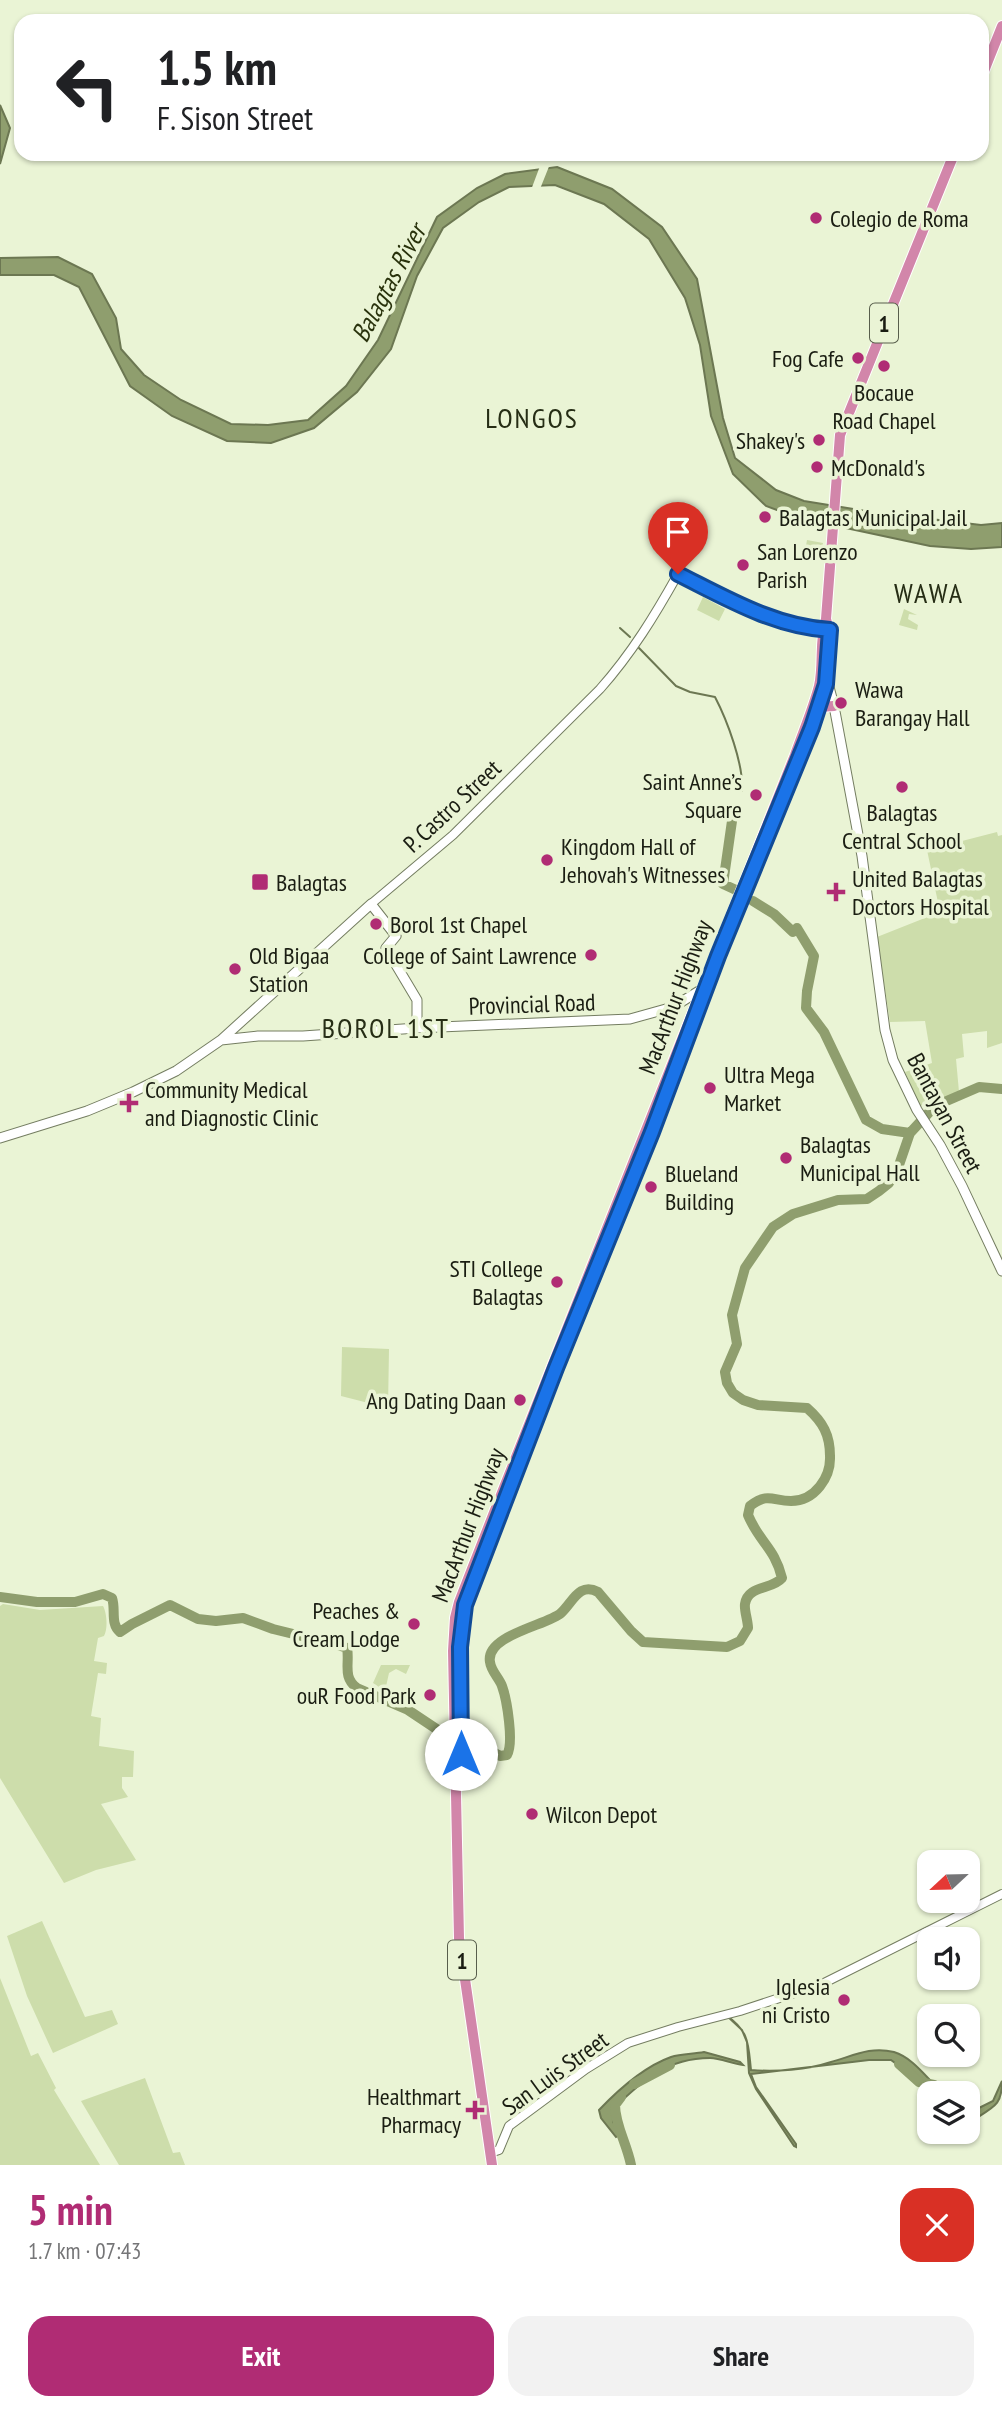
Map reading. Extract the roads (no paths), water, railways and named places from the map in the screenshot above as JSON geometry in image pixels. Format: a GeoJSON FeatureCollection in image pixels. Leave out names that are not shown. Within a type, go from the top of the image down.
{"type":"FeatureCollection","features":[{"type":"Feature","properties":{"kind":"highway"},"geometry":{"type":"LineString","coordinates":[[989,58],[1002,26]]}},
{"type":"Feature","properties":{"kind":"highway","name":"MacArthur Highway"},"geometry":{"type":"LineString","coordinates":[[495,2165],[459,1938],[458,1734],[453,1651],[455,1618],[459,1602],[702,991],[819,707],[837,449],[846,415],[951,161]]}},
{"type":"Feature","properties":{"kind":"highway","name":"MacArthur Highway"},"geometry":{"type":"LineString","coordinates":[[742,892],[822,684]]}},
{"type":"Feature","properties":{"kind":"highway"},"geometry":{"type":"LineString","coordinates":[[819,707],[834,706]]}},
{"type":"Feature","properties":{"kind":"main road","name":"Bantayan Street"},"geometry":{"type":"LineString","coordinates":[[822,684],[834,706],[862,856],[885,1030],[899,1076],[962,1186],[1002,1271]]}},
{"type":"Feature","properties":{"kind":"main road"},"geometry":{"type":"LineString","coordinates":[[371,904],[396,936],[386,948],[416,1000],[417,1028]]}},
{"type":"Feature","properties":{"kind":"main road","name":"P. Castro Street"},"geometry":{"type":"LineString","coordinates":[[222,1040],[371,904]]}},
{"type":"Feature","properties":{"kind":"main road","name":"Provincial Road"},"geometry":{"type":"LineString","coordinates":[[0,1138],[87,1111],[124,1096],[176,1071],[222,1040],[258,1036],[630,1019],[673,1007],[702,991]]}},
{"type":"Feature","properties":{"kind":"street","name":"P. Castro Street"},"geometry":{"type":"LineString","coordinates":[[371,904],[453,835],[600,689],[621,666],[650,624],[678,574],[760,614],[796,626],[826,626]]}},
{"type":"Feature","properties":{"kind":"street","name":"San Luis Street"},"geometry":{"type":"LineString","coordinates":[[493,2153],[499,2150],[509,2126],[586,2069],[628,2043],[822,1984],[1002,1894]]}},
{"type":"Feature","properties":{"kind":"waterway"},"geometry":{"type":"LineString","coordinates":[[620,628],[630,637]]}},
{"type":"Feature","properties":{"kind":"waterway"},"geometry":{"type":"LineString","coordinates":[[639,648],[676,686],[715,697],[738,756],[742,791]]}},
{"type":"Feature","properties":{"kind":"waterway"},"geometry":{"type":"LineString","coordinates":[[732,821],[723,884],[736,890]]}},
{"type":"Feature","properties":{"kind":"waterway"},"geometry":{"type":"LineString","coordinates":[[753,901],[774,914],[793,932],[797,928],[814,956],[806,1008],[824,1032],[866,1120],[882,1129],[910,1133]]}},
{"type":"Feature","properties":{"kind":"waterway"},"geometry":{"type":"LineString","coordinates":[[0,1597],[37,1602],[75,1602],[103,1594],[112,1598],[114,1621],[120,1632],[170,1605],[198,1619],[216,1621],[243,1618],[273,1629],[338,1645],[347,1648],[348,1674],[357,1688],[408,1710],[438,1730],[483,1746],[500,1756],[507,1755],[509,1749],[509,1721],[502,1686],[490,1662],[491,1653],[507,1638],[561,1613],[581,1591],[598,1592],[643,1642],[727,1647],[740,1641],[748,1628],[745,1606],[747,1598],[755,1591],[782,1578],[775,1559],[748,1515],[750,1506],[766,1498],[791,1501],[807,1497],[820,1486],[830,1464],[829,1442],[824,1429],[807,1408],[758,1405],[733,1393],[727,1383],[725,1372],[737,1344],[732,1315],[745,1268],[773,1227],[793,1214],[838,1200],[867,1199],[889,1183],[898,1168],[910,1133],[935,1106],[979,1087],[1002,1089]]}},
{"type":"Feature","properties":{"kind":"waterway"},"geometry":{"type":"LineString","coordinates":[[899,2064],[918,2081]]}},
{"type":"Feature","properties":{"kind":"waterway"},"geometry":{"type":"LineString","coordinates":[[634,2084],[670,2065]]}},
{"type":"Feature","properties":{"kind":"waterway"},"geometry":{"type":"LineString","coordinates":[[621,2097],[615,2105],[616,2112],[631,2165]]}},
{"type":"Feature","properties":{"kind":"place","name":"Colegio de Roma"},"geometry":{"type":"Point","coordinates":[816,218]}},
{"type":"Feature","properties":{"kind":"place","name":"Fog Cafe"},"geometry":{"type":"Point","coordinates":[858,358]}},
{"type":"Feature","properties":{"kind":"place","name":"Bocaue Road Chapel"},"geometry":{"type":"Point","coordinates":[884,366]}},
{"type":"Feature","properties":{"kind":"place","name":"Shakey's"},"geometry":{"type":"Point","coordinates":[819,440]}},
{"type":"Feature","properties":{"kind":"place","name":"McDonald's"},"geometry":{"type":"Point","coordinates":[817,467]}},
{"type":"Feature","properties":{"kind":"place","name":"Balagtas Municipal Jail"},"geometry":{"type":"Point","coordinates":[765,517]}},
{"type":"Feature","properties":{"kind":"place","name":"San Lorenzo Parish"},"geometry":{"type":"Point","coordinates":[743,565]}},
{"type":"Feature","properties":{"kind":"place","name":"Wawa Barangay Hall"},"geometry":{"type":"Point","coordinates":[841,703]}},
{"type":"Feature","properties":{"kind":"place","name":"Balagtas Central School"},"geometry":{"type":"Point","coordinates":[902,787]}},
{"type":"Feature","properties":{"kind":"place","name":"Saint Anne’s Square"},"geometry":{"type":"Point","coordinates":[756,795]}},
{"type":"Feature","properties":{"kind":"place","name":"Kingdom Hall of Jehovah's Witnesses"},"geometry":{"type":"Point","coordinates":[547,860]}},
{"type":"Feature","properties":{"kind":"place","name":"Balagtas"},"geometry":{"type":"Point","coordinates":[260,882]}},
{"type":"Feature","properties":{"kind":"place","name":"United Balagtas Doctors Hospital"},"geometry":{"type":"Point","coordinates":[836,892]}},
{"type":"Feature","properties":{"kind":"place","name":"Borol 1st Chapel"},"geometry":{"type":"Point","coordinates":[376,924]}},
{"type":"Feature","properties":{"kind":"place","name":"College of Saint Lawrence"},"geometry":{"type":"Point","coordinates":[591,955]}},
{"type":"Feature","properties":{"kind":"place","name":"Old Bigaa Station"},"geometry":{"type":"Point","coordinates":[235,969]}},
{"type":"Feature","properties":{"kind":"place","name":"Ultra Mega Market"},"geometry":{"type":"Point","coordinates":[710,1088]}},
{"type":"Feature","properties":{"kind":"place","name":"Community Medical and Diagnostic Clinic"},"geometry":{"type":"Point","coordinates":[129,1103]}},
{"type":"Feature","properties":{"kind":"place","name":"Balagtas Municipal Hall"},"geometry":{"type":"Point","coordinates":[786,1158]}},
{"type":"Feature","properties":{"kind":"place","name":"Blueland Building"},"geometry":{"type":"Point","coordinates":[651,1187]}},
{"type":"Feature","properties":{"kind":"place","name":"STI College Balagtas"},"geometry":{"type":"Point","coordinates":[557,1282]}},
{"type":"Feature","properties":{"kind":"place","name":"Ang Dating Daan"},"geometry":{"type":"Point","coordinates":[520,1400]}},
{"type":"Feature","properties":{"kind":"place","name":"Peaches & Cream Lodge"},"geometry":{"type":"Point","coordinates":[414,1624]}},
{"type":"Feature","properties":{"kind":"place","name":"ouR Food Park"},"geometry":{"type":"Point","coordinates":[430,1695]}},
{"type":"Feature","properties":{"kind":"place","name":"Wilcon Depot"},"geometry":{"type":"Point","coordinates":[532,1814]}},
{"type":"Feature","properties":{"kind":"place","name":"Iglesia ni Cristo"},"geometry":{"type":"Point","coordinates":[844,2000]}},
{"type":"Feature","properties":{"kind":"place","name":"Healthmart Pharmacy"},"geometry":{"type":"Point","coordinates":[475,2110]}},
{"type":"Feature","properties":{"kind":"district","name":"LONGOS"},"geometry":{"type":"Point","coordinates":[532,417]}},
{"type":"Feature","properties":{"kind":"district","name":"WAWA"},"geometry":{"type":"Point","coordinates":[929,592]}},
{"type":"Feature","properties":{"kind":"district","name":"BOROL 1ST"},"geometry":{"type":"Point","coordinates":[386,1027]}},
{"type":"Feature","properties":{"kind":"water label","name":"Balagtas River"},"geometry":{"type":"Point","coordinates":[388,283]}}]}
